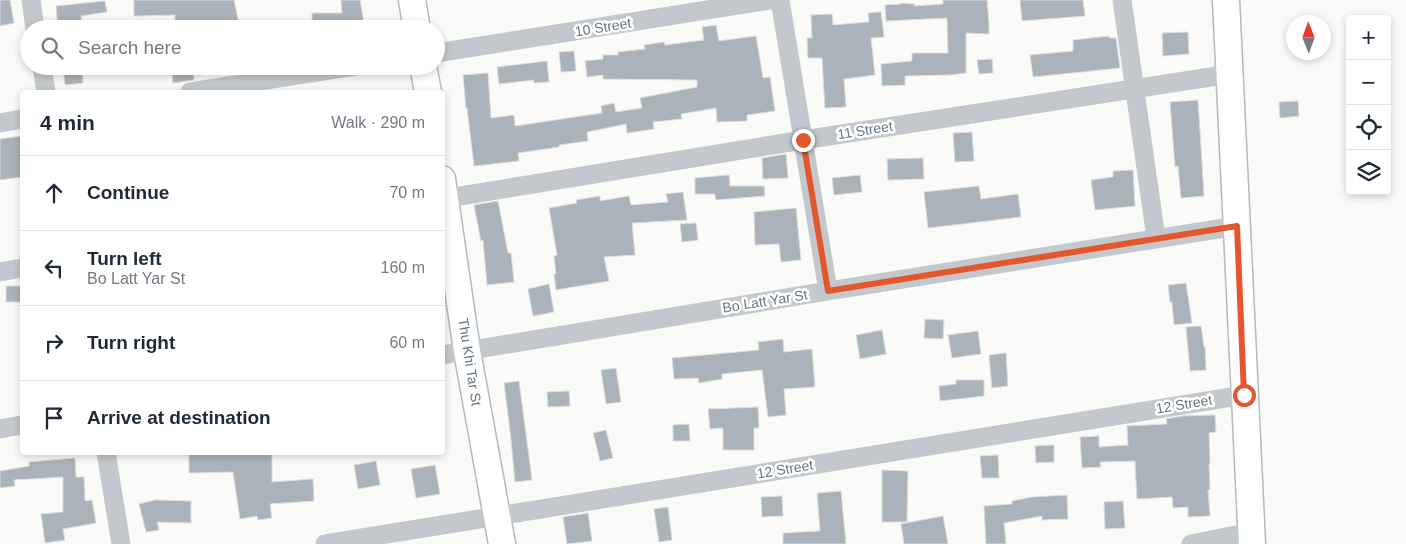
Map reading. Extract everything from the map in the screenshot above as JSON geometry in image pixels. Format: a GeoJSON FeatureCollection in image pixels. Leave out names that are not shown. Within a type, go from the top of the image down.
{"type":"FeatureCollection","features":[{"type":"Feature","properties":{"kind":"street"},"geometry":{"type":"LineString","coordinates":[[31,0],[34,20]]}},
{"type":"Feature","properties":{"kind":"street"},"geometry":{"type":"LineString","coordinates":[[412,0],[415,20]]}},
{"type":"Feature","properties":{"kind":"street","name":"10 Street"},"geometry":{"type":"LineString","coordinates":[[445,52],[770,0]]}},
{"type":"Feature","properties":{"kind":"street"},"geometry":{"type":"LineString","coordinates":[[780,0],[828,291]]}},
{"type":"Feature","properties":{"kind":"street"},"geometry":{"type":"LineString","coordinates":[[1122,0],[1156,238]]}},
{"type":"Feature","properties":{"kind":"street"},"geometry":{"type":"LineString","coordinates":[[1191,544],[1251,538],[1226,0]]}},
{"type":"Feature","properties":{"kind":"street","name":"11 Street"},"geometry":{"type":"LineString","coordinates":[[445,192],[803,140],[1230,74]]}},
{"type":"Feature","properties":{"kind":"street"},"geometry":{"type":"LineString","coordinates":[[43,75],[46,90]]}},
{"type":"Feature","properties":{"kind":"street"},"geometry":{"type":"LineString","coordinates":[[203,90],[298,75]]}},
{"type":"Feature","properties":{"kind":"street"},"geometry":{"type":"LineString","coordinates":[[425,75],[428,90]]}},
{"type":"Feature","properties":{"kind":"street"},"geometry":{"type":"LineString","coordinates":[[0,123],[20,119]]}},
{"type":"Feature","properties":{"kind":"street","name":"Thu Khi Tar St"},"geometry":{"type":"LineString","coordinates":[[445,207],[455,353],[497,516],[502,544]]}},
{"type":"Feature","properties":{"kind":"street","name":"Bo Latt Yar St"},"geometry":{"type":"LineString","coordinates":[[455,353],[1237,226]]}},
{"type":"Feature","properties":{"kind":"street"},"geometry":{"type":"LineString","coordinates":[[0,272],[20,268]]}},
{"type":"Feature","properties":{"kind":"street","name":"12 Street"},"geometry":{"type":"LineString","coordinates":[[325,544],[1244,395]]}},
{"type":"Feature","properties":{"kind":"street"},"geometry":{"type":"LineString","coordinates":[[0,429],[20,425]]}},
{"type":"Feature","properties":{"kind":"street"},"geometry":{"type":"LineString","coordinates":[[106,455],[121,544]]}},
{"type":"Feature","properties":{"kind":"building"},"geometry":{"type":"Polygon","coordinates":[[[0,0],[10,0],[14,23],[0,26],[0,0]]]}},
{"type":"Feature","properties":{"kind":"building"},"geometry":{"type":"Polygon","coordinates":[[[134,0],[234,0],[238,20],[175,20],[175,15],[134,16],[134,0]]]}},
{"type":"Feature","properties":{"kind":"building"},"geometry":{"type":"Polygon","coordinates":[[[341,0],[360,0],[363,20],[312,20],[312,13],[342,13],[341,0]]]}},
{"type":"Feature","properties":{"kind":"building"},"geometry":{"type":"Polygon","coordinates":[[[943,0],[987,0],[989,34],[966,33],[966,73],[905,76],[905,85],[882,86],[881,64],[912,61],[912,53],[948,53],[947,18],[886,21],[885,5],[901,3],[915,4],[914,6],[943,4],[943,0]]]}},
{"type":"Feature","properties":{"kind":"building"},"geometry":{"type":"Polygon","coordinates":[[[1020,0],[1083,0],[1085,16],[1022,21],[1020,0]]]}},
{"type":"Feature","properties":{"kind":"building"},"geometry":{"type":"Polygon","coordinates":[[[105,1],[107,12],[81,16],[81,20],[57,20],[56,6],[105,1]]]}},
{"type":"Feature","properties":{"kind":"building"},"geometry":{"type":"Polygon","coordinates":[[[881,12],[884,37],[871,38],[875,75],[844,79],[846,107],[825,108],[822,58],[808,58],[807,38],[812,38],[811,15],[832,14],[833,25],[869,22],[868,13],[881,12]]]}},
{"type":"Feature","properties":{"kind":"building"},"geometry":{"type":"Polygon","coordinates":[[[716,25],[719,41],[756,36],[763,78],[770,77],[775,111],[747,115],[747,121],[717,122],[716,108],[681,114],[682,119],[653,122],[654,129],[627,133],[626,124],[587,132],[588,141],[518,153],[519,161],[474,166],[463,75],[488,73],[491,118],[514,115],[515,126],[602,113],[601,106],[614,103],[616,112],[642,108],[640,98],[697,87],[697,80],[603,79],[603,75],[587,77],[585,61],[603,59],[603,55],[618,55],[618,52],[645,49],[644,45],[664,42],[665,45],[704,40],[702,27],[716,25]]]}},
{"type":"Feature","properties":{"kind":"building"},"geometry":{"type":"Polygon","coordinates":[[[1188,32],[1189,54],[1163,56],[1162,33],[1188,32]]]}},
{"type":"Feature","properties":{"kind":"building"},"geometry":{"type":"Polygon","coordinates":[[[1109,36],[1109,38],[1116,38],[1120,68],[1033,77],[1030,55],[1073,51],[1073,40],[1109,36]]]}},
{"type":"Feature","properties":{"kind":"building"},"geometry":{"type":"Polygon","coordinates":[[[574,51],[576,71],[561,72],[559,52],[574,51]]]}},
{"type":"Feature","properties":{"kind":"building"},"geometry":{"type":"Polygon","coordinates":[[[992,59],[993,73],[979,74],[977,60],[992,59]]]}},
{"type":"Feature","properties":{"kind":"building"},"geometry":{"type":"Polygon","coordinates":[[[547,61],[549,82],[534,83],[534,80],[499,84],[497,67],[547,61]]]}},
{"type":"Feature","properties":{"kind":"building"},"geometry":{"type":"Polygon","coordinates":[[[64,75],[83,75],[83,83],[65,85],[64,75]]]}},
{"type":"Feature","properties":{"kind":"building"},"geometry":{"type":"Polygon","coordinates":[[[172,75],[194,75],[194,80],[173,83],[172,75]]]}},
{"type":"Feature","properties":{"kind":"building"},"geometry":{"type":"Polygon","coordinates":[[[1198,100],[1204,196],[1181,198],[1178,166],[1175,167],[1170,102],[1198,100]]]}},
{"type":"Feature","properties":{"kind":"building"},"geometry":{"type":"Polygon","coordinates":[[[1298,101],[1299,116],[1280,118],[1279,102],[1298,101]]]}},
{"type":"Feature","properties":{"kind":"building"},"geometry":{"type":"Polygon","coordinates":[[[972,132],[974,161],[955,162],[953,133],[972,132]]]}},
{"type":"Feature","properties":{"kind":"building"},"geometry":{"type":"Polygon","coordinates":[[[20,136],[20,177],[0,180],[0,139],[20,136]]]}},
{"type":"Feature","properties":{"kind":"building"},"geometry":{"type":"Polygon","coordinates":[[[786,154],[788,178],[763,179],[762,158],[786,154]]]}},
{"type":"Feature","properties":{"kind":"building"},"geometry":{"type":"Polygon","coordinates":[[[923,158],[924,179],[888,180],[887,159],[923,158]]]}},
{"type":"Feature","properties":{"kind":"building"},"geometry":{"type":"Polygon","coordinates":[[[1133,170],[1135,206],[1095,210],[1091,180],[1113,177],[1113,171],[1133,170]]]}},
{"type":"Feature","properties":{"kind":"building"},"geometry":{"type":"Polygon","coordinates":[[[729,175],[730,186],[764,186],[765,196],[716,200],[715,194],[695,194],[695,178],[729,175]]]}},
{"type":"Feature","properties":{"kind":"building"},"geometry":{"type":"Polygon","coordinates":[[[860,175],[862,192],[834,195],[832,178],[860,175]]]}},
{"type":"Feature","properties":{"kind":"building"},"geometry":{"type":"Polygon","coordinates":[[[979,186],[981,199],[1018,194],[1021,217],[928,228],[924,192],[979,186]]]}},
{"type":"Feature","properties":{"kind":"building"},"geometry":{"type":"Polygon","coordinates":[[[683,192],[687,220],[632,223],[635,255],[604,257],[609,281],[556,290],[554,256],[557,255],[549,208],[577,203],[576,200],[600,196],[600,201],[629,196],[631,205],[668,202],[666,194],[683,192]]]}},
{"type":"Feature","properties":{"kind":"building"},"geometry":{"type":"Polygon","coordinates":[[[498,201],[508,253],[511,253],[514,282],[487,285],[483,240],[481,241],[474,205],[498,201]]]}},
{"type":"Feature","properties":{"kind":"building"},"geometry":{"type":"Polygon","coordinates":[[[796,208],[801,260],[781,262],[779,244],[755,245],[754,212],[796,208]]]}},
{"type":"Feature","properties":{"kind":"building"},"geometry":{"type":"Polygon","coordinates":[[[696,223],[698,240],[682,242],[680,224],[696,223]]]}},
{"type":"Feature","properties":{"kind":"building"},"geometry":{"type":"Polygon","coordinates":[[[1186,283],[1192,323],[1174,325],[1168,285],[1186,283]]]}},
{"type":"Feature","properties":{"kind":"building"},"geometry":{"type":"Polygon","coordinates":[[[549,284],[554,312],[533,316],[528,289],[549,284]]]}},
{"type":"Feature","properties":{"kind":"building"},"geometry":{"type":"Polygon","coordinates":[[[6,286],[20,286],[20,302],[6,302],[6,286]]]}},
{"type":"Feature","properties":{"kind":"building"},"geometry":{"type":"Polygon","coordinates":[[[925,319],[944,320],[943,339],[924,338],[925,319]]]}},
{"type":"Feature","properties":{"kind":"building"},"geometry":{"type":"Polygon","coordinates":[[[1201,326],[1205,347],[1206,370],[1190,371],[1186,327],[1201,326]]]}},
{"type":"Feature","properties":{"kind":"building"},"geometry":{"type":"Polygon","coordinates":[[[882,330],[886,354],[860,359],[856,335],[882,330]]]}},
{"type":"Feature","properties":{"kind":"building"},"geometry":{"type":"Polygon","coordinates":[[[978,331],[981,354],[952,358],[948,335],[978,331]]]}},
{"type":"Feature","properties":{"kind":"building"},"geometry":{"type":"Polygon","coordinates":[[[783,339],[784,352],[812,349],[815,387],[784,389],[786,415],[768,417],[762,370],[722,374],[722,379],[699,383],[698,378],[674,379],[672,358],[759,350],[758,342],[783,339]]]}},
{"type":"Feature","properties":{"kind":"building"},"geometry":{"type":"Polygon","coordinates":[[[1006,353],[1008,386],[992,388],[989,355],[1006,353]]]}},
{"type":"Feature","properties":{"kind":"building"},"geometry":{"type":"Polygon","coordinates":[[[616,368],[621,402],[606,404],[601,370],[616,368]]]}},
{"type":"Feature","properties":{"kind":"building"},"geometry":{"type":"Polygon","coordinates":[[[956,380],[984,380],[984,396],[940,401],[939,386],[956,384],[956,380]]]}},
{"type":"Feature","properties":{"kind":"building"},"geometry":{"type":"Polygon","coordinates":[[[519,381],[532,480],[515,482],[504,383],[519,381]]]}},
{"type":"Feature","properties":{"kind":"building"},"geometry":{"type":"Polygon","coordinates":[[[569,391],[570,406],[548,407],[547,392],[569,391]]]}},
{"type":"Feature","properties":{"kind":"building"},"geometry":{"type":"Polygon","coordinates":[[[758,407],[759,428],[754,428],[754,450],[723,450],[723,428],[710,429],[708,409],[758,407]]]}},
{"type":"Feature","properties":{"kind":"building"},"geometry":{"type":"Polygon","coordinates":[[[1215,415],[1216,432],[1209,433],[1210,490],[1208,490],[1210,516],[1188,517],[1188,507],[1173,508],[1172,497],[1137,499],[1135,461],[1100,462],[1101,467],[1082,468],[1080,437],[1099,436],[1099,447],[1128,445],[1127,426],[1167,424],[1166,419],[1182,416],[1215,415]]]}},
{"type":"Feature","properties":{"kind":"building"},"geometry":{"type":"Polygon","coordinates":[[[689,424],[690,441],[673,441],[673,425],[689,424]]]}},
{"type":"Feature","properties":{"kind":"building"},"geometry":{"type":"Polygon","coordinates":[[[606,430],[613,458],[600,461],[593,433],[606,430]]]}},
{"type":"Feature","properties":{"kind":"building"},"geometry":{"type":"Polygon","coordinates":[[[1054,445],[1054,462],[1036,463],[1035,446],[1054,445]]]}},
{"type":"Feature","properties":{"kind":"building"},"geometry":{"type":"Polygon","coordinates":[[[189,455],[272,455],[272,482],[313,479],[314,501],[270,504],[272,518],[258,520],[257,516],[240,519],[233,472],[189,473],[189,455]]]}},
{"type":"Feature","properties":{"kind":"building"},"geometry":{"type":"Polygon","coordinates":[[[998,455],[999,478],[982,478],[980,456],[998,455]]]}},
{"type":"Feature","properties":{"kind":"building"},"geometry":{"type":"Polygon","coordinates":[[[75,458],[76,477],[84,477],[85,501],[92,500],[96,523],[63,529],[65,540],[45,543],[41,514],[63,512],[63,477],[14,480],[15,486],[0,488],[0,471],[29,466],[29,462],[75,458]]]}},
{"type":"Feature","properties":{"kind":"building"},"geometry":{"type":"Polygon","coordinates":[[[376,461],[380,485],[358,489],[354,465],[376,461]]]}},
{"type":"Feature","properties":{"kind":"building"},"geometry":{"type":"Polygon","coordinates":[[[435,465],[440,494],[416,498],[411,469],[435,465]]]}},
{"type":"Feature","properties":{"kind":"building"},"geometry":{"type":"Polygon","coordinates":[[[882,470],[908,471],[907,522],[882,522],[882,470]]]}},
{"type":"Feature","properties":{"kind":"building"},"geometry":{"type":"Polygon","coordinates":[[[841,491],[846,544],[783,544],[783,533],[820,531],[817,493],[841,491]]]}},
{"type":"Feature","properties":{"kind":"building"},"geometry":{"type":"Polygon","coordinates":[[[1067,495],[1068,519],[1042,520],[1042,516],[1004,523],[1006,544],[986,544],[984,506],[1012,504],[1012,501],[1032,497],[1067,495]]]}},
{"type":"Feature","properties":{"kind":"building"},"geometry":{"type":"Polygon","coordinates":[[[782,496],[783,516],[762,517],[761,497],[782,496]]]}},
{"type":"Feature","properties":{"kind":"building"},"geometry":{"type":"Polygon","coordinates":[[[155,500],[191,501],[191,523],[157,522],[159,530],[146,532],[139,504],[155,500]]]}},
{"type":"Feature","properties":{"kind":"building"},"geometry":{"type":"Polygon","coordinates":[[[1123,501],[1125,528],[1105,529],[1104,502],[1123,501]]]}},
{"type":"Feature","properties":{"kind":"building"},"geometry":{"type":"Polygon","coordinates":[[[668,507],[672,540],[659,542],[654,509],[668,507]]]}},
{"type":"Feature","properties":{"kind":"building"},"geometry":{"type":"Polygon","coordinates":[[[588,513],[592,541],[567,544],[563,517],[588,513]]]}},
{"type":"Feature","properties":{"kind":"building"},"geometry":{"type":"Polygon","coordinates":[[[943,516],[948,544],[904,544],[901,524],[943,516]]]}},
{"type":"Feature","properties":{"kind":"route"},"geometry":{"type":"LineString","coordinates":[[803,140],[828,291],[1237,226],[1244,395]]}}]}
